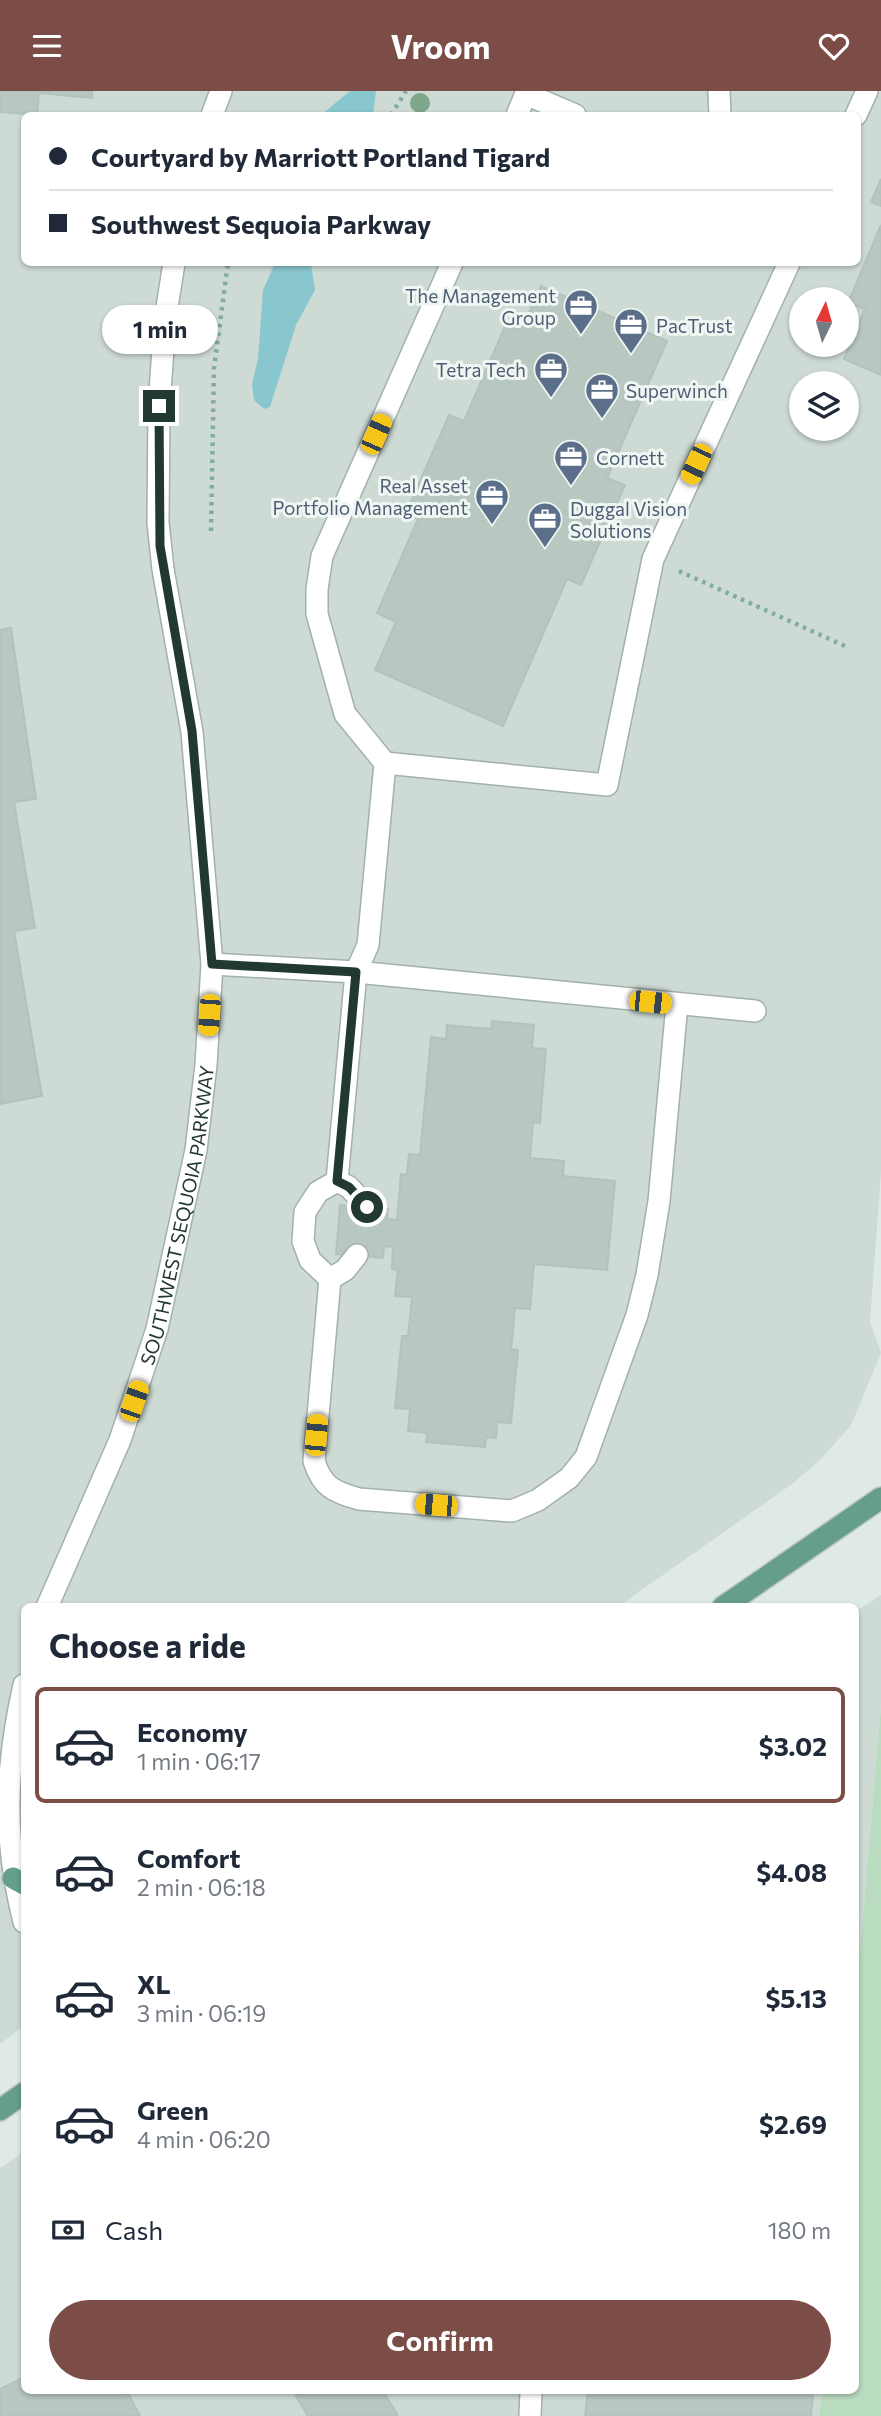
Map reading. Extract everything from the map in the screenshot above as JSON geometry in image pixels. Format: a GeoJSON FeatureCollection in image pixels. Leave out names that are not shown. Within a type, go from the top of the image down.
{"type":"FeatureCollection","features":[{"type":"Feature","properties":{"kind":"main road"},"geometry":{"type":"LineString","coordinates":[[729,1603],[881,1497]]}},
{"type":"Feature","properties":{"kind":"main road"},"geometry":{"type":"LineString","coordinates":[[0,2109],[21,2095]]}},
{"type":"Feature","properties":{"kind":"street"},"geometry":{"type":"LineString","coordinates":[[213,112],[221,91]]}},
{"type":"Feature","properties":{"kind":"street"},"geometry":{"type":"LineString","coordinates":[[719,91],[720,112]]}},
{"type":"Feature","properties":{"kind":"street"},"geometry":{"type":"LineString","coordinates":[[857,112],[867,91]]}},
{"type":"Feature","properties":{"kind":"street"},"geometry":{"type":"LineString","coordinates":[[518,112],[527,93],[568,112]]}},
{"type":"Feature","properties":{"kind":"street","name":"SOUTHWEST SEQUOIA PARKWAY"},"geometry":{"type":"LineString","coordinates":[[49,1603],[120,1440],[157,1329],[196,1150],[212,964],[192,731],[163,569],[158,523],[159,406],[165,320],[174,266]]}},
{"type":"Feature","properties":{"kind":"street"},"geometry":{"type":"LineString","coordinates":[[337,1181],[356,972],[368,945],[385,764],[345,714],[317,614],[317,589],[322,557],[451,266]]}},
{"type":"Feature","properties":{"kind":"street"},"geometry":{"type":"LineString","coordinates":[[385,764],[607,785],[653,559],[788,266]]}},
{"type":"Feature","properties":{"kind":"street"},"geometry":{"type":"LineString","coordinates":[[212,964],[356,972],[755,1011]]}},
{"type":"Feature","properties":{"kind":"street"},"geometry":{"type":"LineString","coordinates":[[330,1279],[314,1461],[319,1478],[338,1493],[359,1499],[512,1511],[538,1500],[569,1478],[586,1457],[637,1315],[647,1275],[659,1201],[677,1004]]}},
{"type":"Feature","properties":{"kind":"street"},"geometry":{"type":"LineString","coordinates":[[337,1181],[349,1187],[367,1207]]}},
{"type":"Feature","properties":{"kind":"street"},"geometry":{"type":"LineString","coordinates":[[330,1279],[310,1260],[303,1241],[303,1231],[305,1212],[318,1192],[337,1181]]}},
{"type":"Feature","properties":{"kind":"street"},"geometry":{"type":"LineString","coordinates":[[330,1279],[345,1270],[356,1255]]}},
{"type":"Feature","properties":{"kind":"street"},"geometry":{"type":"LineString","coordinates":[[19,1881],[9,1844],[8,1776],[21,1702]]}},
{"type":"Feature","properties":{"kind":"street"},"geometry":{"type":"LineString","coordinates":[[530,2416],[531,2394]]}},
{"type":"Feature","properties":{"kind":"path"},"geometry":{"type":"LineString","coordinates":[[393,112],[406,91]]}},
{"type":"Feature","properties":{"kind":"path"},"geometry":{"type":"LineString","coordinates":[[211,531],[214,368],[228,266]]}},
{"type":"Feature","properties":{"kind":"path"},"geometry":{"type":"LineString","coordinates":[[653,559],[845,646]]}},
{"type":"Feature","properties":{"kind":"shaded area"},"geometry":{"type":"Polygon","coordinates":[[[0,91],[881,91],[881,1172],[870,1322],[881,1353],[851,1425],[822,1458],[792,1484],[623,1603],[21,1603],[21,2028],[0,2044],[0,91]]]}},
{"type":"Feature","properties":{"kind":"shaded area"},"geometry":{"type":"Polygon","coordinates":[[[881,1595],[881,1706],[859,1963],[859,1609],[881,1595]]]}},
{"type":"Feature","properties":{"kind":"shaded area"},"geometry":{"type":"Polygon","coordinates":[[[21,2154],[21,2394],[822,2394],[819,2416],[0,2416],[0,2168],[21,2154]]]}},
{"type":"Feature","properties":{"kind":"green space"},"geometry":{"type":"Polygon","coordinates":[[[881,1706],[881,2416],[819,2416],[822,2394],[859,2394],[859,1963],[881,1706]]]}},
{"type":"Feature","properties":{"kind":"water"},"geometry":{"type":"Polygon","coordinates":[[[350,91],[376,91],[373,112],[325,112],[350,91]]]}},
{"type":"Feature","properties":{"kind":"water"},"geometry":{"type":"Polygon","coordinates":[[[274,266],[311,266],[315,290],[296,325],[270,407],[264,409],[254,400],[252,384],[258,359],[263,290],[274,266]]]}},
{"type":"Feature","properties":{"kind":"building"},"geometry":{"type":"Polygon","coordinates":[[[0,91],[92,91],[92,98],[39,93],[37,112],[0,112],[0,91]]]}},
{"type":"Feature","properties":{"kind":"building"},"geometry":{"type":"Polygon","coordinates":[[[881,179],[881,206],[871,202],[881,179]]]}},
{"type":"Feature","properties":{"kind":"building"},"geometry":{"type":"Polygon","coordinates":[[[881,225],[881,375],[844,359],[859,357],[859,323],[865,309],[859,307],[859,287],[855,287],[881,225]]]}},
{"type":"Feature","properties":{"kind":"building"},"geometry":{"type":"Polygon","coordinates":[[[541,286],[667,341],[607,478],[625,485],[581,585],[567,579],[503,726],[375,670],[396,622],[377,613],[418,519],[406,513],[449,415],[464,421],[506,324],[521,330],[541,286]]]}},
{"type":"Feature","properties":{"kind":"building"},"geometry":{"type":"Polygon","coordinates":[[[11,628],[36,799],[14,802],[35,928],[14,931],[42,1096],[0,1104],[0,630],[11,628]]]}},
{"type":"Feature","properties":{"kind":"building"},"geometry":{"type":"Polygon","coordinates":[[[492,1021],[534,1025],[532,1048],[546,1049],[540,1123],[533,1122],[530,1158],[564,1161],[563,1176],[615,1181],[607,1270],[534,1264],[530,1309],[515,1308],[511,1349],[518,1350],[511,1423],[497,1422],[496,1438],[486,1437],[485,1447],[426,1442],[427,1433],[408,1431],[410,1409],[395,1408],[402,1336],[408,1336],[412,1297],[395,1296],[398,1270],[392,1269],[393,1247],[384,1246],[383,1258],[336,1254],[340,1205],[388,1209],[387,1219],[397,1220],[401,1174],[407,1175],[409,1154],[420,1155],[431,1037],[446,1039],[447,1025],[491,1029],[492,1021]]]}},
{"type":"Feature","properties":{"kind":"building"},"geometry":{"type":"Polygon","coordinates":[[[21,2378],[21,2394],[129,2394],[140,2416],[0,2416],[0,2389],[21,2378]]]}},
{"type":"Feature","properties":{"kind":"building"},"geometry":{"type":"Polygon","coordinates":[[[295,2394],[385,2394],[398,2416],[308,2416],[295,2394]]]}},
{"type":"Feature","properties":{"kind":"building"},"geometry":{"type":"Polygon","coordinates":[[[588,2394],[813,2394],[811,2416],[585,2416],[588,2394]]]}},
{"type":"Feature","properties":{"kind":"tunnel"},"geometry":{"type":"LineString","coordinates":[[357,1255],[363,1240],[367,1207]]}},
{"type":"Feature","properties":{"kind":"place","name":"The Management Group"},"geometry":{"type":"Point","coordinates":[581,336]}},
{"type":"Feature","properties":{"kind":"place","name":"PacTrust"},"geometry":{"type":"Point","coordinates":[631,355]}},
{"type":"Feature","properties":{"kind":"place","name":"Tetra Tech"},"geometry":{"type":"Point","coordinates":[551,399]}},
{"type":"Feature","properties":{"kind":"place","name":"Superwinch"},"geometry":{"type":"Point","coordinates":[602,420]}},
{"type":"Feature","properties":{"kind":"place","name":"Cornett"},"geometry":{"type":"Point","coordinates":[571,487]}},
{"type":"Feature","properties":{"kind":"place","name":"Real Asset Portfolio Management"},"geometry":{"type":"Point","coordinates":[492,526]}},
{"type":"Feature","properties":{"kind":"place","name":"Duggal Vision Solutions"},"geometry":{"type":"Point","coordinates":[545,549]}},
{"type":"Feature","properties":{"kind":"route"},"geometry":{"type":"LineString","coordinates":[[159,406],[157,470],[160,546],[192,731],[212,964],[356,972],[337,1181],[349,1187],[367,1207]]}}]}
